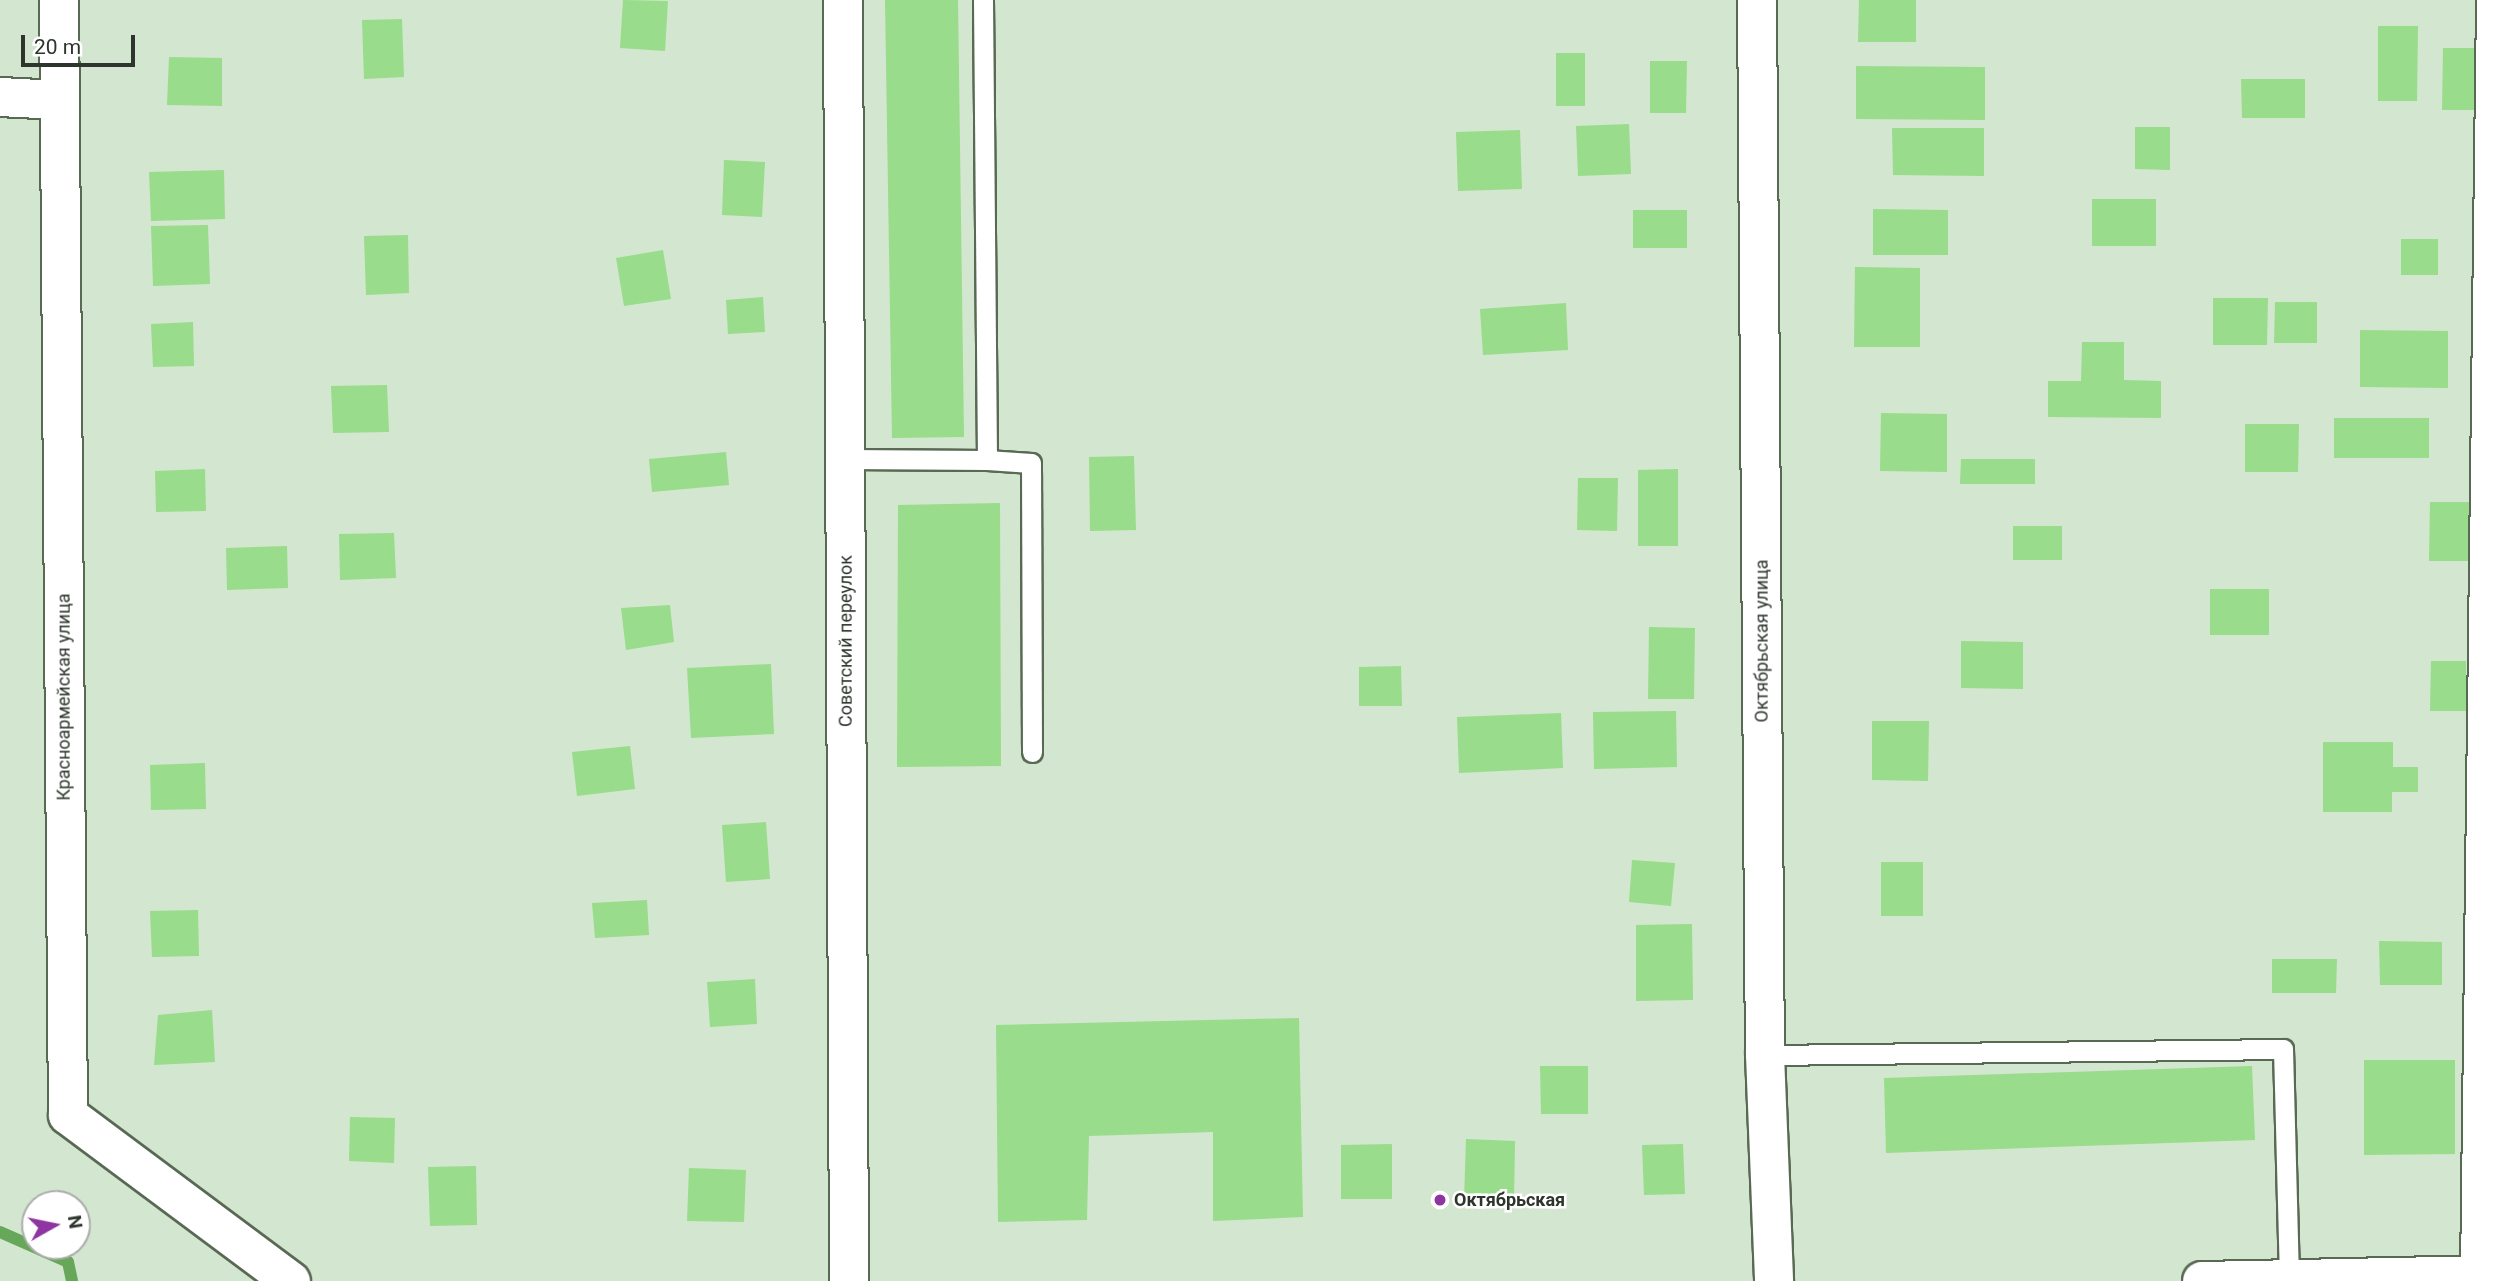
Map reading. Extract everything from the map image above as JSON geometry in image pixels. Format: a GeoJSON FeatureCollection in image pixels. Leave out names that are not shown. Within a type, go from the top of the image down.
{"type":"FeatureCollection","features":[{"type":"Feature","properties":{"kind":"street","name":"Красноармейская улица"},"geometry":{"type":"LineString","coordinates":[[59,0],[68,1115],[291,1281]]}},
{"type":"Feature","properties":{"kind":"street","name":"Советский переулок"},"geometry":{"type":"LineString","coordinates":[[843,0],[849,1281]]}},
{"type":"Feature","properties":{"kind":"street","name":"Октябрьская улица"},"geometry":{"type":"LineString","coordinates":[[1757,0],[1765,1055],[1774,1281]]}},
{"type":"Feature","properties":{"kind":"street"},"geometry":{"type":"LineString","coordinates":[[2202,1281],[2490,1275],[2496,0]]}},
{"type":"Feature","properties":{"kind":"street"},"geometry":{"type":"LineString","coordinates":[[0,97],[59,100]]}},
{"type":"Feature","properties":{"kind":"lane"},"geometry":{"type":"LineString","coordinates":[[984,0],[988,460]]}},
{"type":"Feature","properties":{"kind":"lane"},"geometry":{"type":"LineString","coordinates":[[845,459],[988,460],[1031,464],[1032,752]]}},
{"type":"Feature","properties":{"kind":"lane"},"geometry":{"type":"LineString","coordinates":[[1765,1055],[2283,1049],[2289,1279]]}},
{"type":"Feature","properties":{"kind":"building"},"geometry":{"type":"Polygon","coordinates":[[[623,0],[668,1],[665,51],[620,48],[623,0]]]}},
{"type":"Feature","properties":{"kind":"building"},"geometry":{"type":"Polygon","coordinates":[[[885,0],[958,0],[964,437],[892,438],[885,0]]]}},
{"type":"Feature","properties":{"kind":"building"},"geometry":{"type":"Polygon","coordinates":[[[1859,0],[1916,0],[1916,42],[1858,42],[1859,0]]]}},
{"type":"Feature","properties":{"kind":"building"},"geometry":{"type":"Polygon","coordinates":[[[402,19],[404,77],[364,79],[362,20],[402,19]]]}},
{"type":"Feature","properties":{"kind":"building"},"geometry":{"type":"Polygon","coordinates":[[[2378,26],[2418,26],[2417,101],[2378,101],[2378,26]]]}},
{"type":"Feature","properties":{"kind":"building"},"geometry":{"type":"Polygon","coordinates":[[[2443,48],[2484,48],[2484,110],[2442,110],[2443,48]]]}},
{"type":"Feature","properties":{"kind":"building"},"geometry":{"type":"Polygon","coordinates":[[[1556,53],[1585,53],[1585,106],[1556,106],[1556,53]]]}},
{"type":"Feature","properties":{"kind":"building"},"geometry":{"type":"Polygon","coordinates":[[[169,57],[222,58],[222,106],[167,105],[169,57]]]}},
{"type":"Feature","properties":{"kind":"building"},"geometry":{"type":"Polygon","coordinates":[[[1650,61],[1687,61],[1686,113],[1650,113],[1650,61]]]}},
{"type":"Feature","properties":{"kind":"building"},"geometry":{"type":"Polygon","coordinates":[[[1856,66],[1985,67],[1985,120],[1856,119],[1856,66]]]}},
{"type":"Feature","properties":{"kind":"building"},"geometry":{"type":"Polygon","coordinates":[[[2241,79],[2305,79],[2305,118],[2242,118],[2241,79]]]}},
{"type":"Feature","properties":{"kind":"building"},"geometry":{"type":"Polygon","coordinates":[[[1629,124],[1631,174],[1578,176],[1576,126],[1629,124]]]}},
{"type":"Feature","properties":{"kind":"building"},"geometry":{"type":"Polygon","coordinates":[[[2135,127],[2170,127],[2170,170],[2135,169],[2135,127]]]}},
{"type":"Feature","properties":{"kind":"building"},"geometry":{"type":"Polygon","coordinates":[[[1892,128],[1984,128],[1984,176],[1893,175],[1892,128]]]}},
{"type":"Feature","properties":{"kind":"building"},"geometry":{"type":"Polygon","coordinates":[[[1520,130],[1522,189],[1458,191],[1456,132],[1520,130]]]}},
{"type":"Feature","properties":{"kind":"building"},"geometry":{"type":"Polygon","coordinates":[[[724,160],[765,162],[762,217],[722,215],[724,160]]]}},
{"type":"Feature","properties":{"kind":"building"},"geometry":{"type":"Polygon","coordinates":[[[224,170],[225,219],[151,221],[149,172],[224,170]]]}},
{"type":"Feature","properties":{"kind":"building"},"geometry":{"type":"Polygon","coordinates":[[[2092,199],[2156,199],[2156,246],[2092,246],[2092,199]]]}},
{"type":"Feature","properties":{"kind":"building"},"geometry":{"type":"Polygon","coordinates":[[[1873,209],[1948,210],[1948,255],[1873,255],[1873,209]]]}},
{"type":"Feature","properties":{"kind":"building"},"geometry":{"type":"Polygon","coordinates":[[[1633,210],[1687,210],[1687,248],[1633,248],[1633,210]]]}},
{"type":"Feature","properties":{"kind":"building"},"geometry":{"type":"Polygon","coordinates":[[[208,225],[210,284],[153,286],[151,226],[208,225]]]}},
{"type":"Feature","properties":{"kind":"building"},"geometry":{"type":"Polygon","coordinates":[[[408,235],[409,293],[366,295],[364,236],[408,235]]]}},
{"type":"Feature","properties":{"kind":"building"},"geometry":{"type":"Polygon","coordinates":[[[2401,239],[2438,239],[2438,275],[2401,275],[2401,239]]]}},
{"type":"Feature","properties":{"kind":"building"},"geometry":{"type":"Polygon","coordinates":[[[663,250],[671,299],[624,306],[616,258],[663,250]]]}},
{"type":"Feature","properties":{"kind":"building"},"geometry":{"type":"Polygon","coordinates":[[[1855,267],[1920,268],[1920,347],[1854,347],[1855,267]]]}},
{"type":"Feature","properties":{"kind":"building"},"geometry":{"type":"Polygon","coordinates":[[[763,297],[765,332],[728,334],[726,300],[763,297]]]}},
{"type":"Feature","properties":{"kind":"building"},"geometry":{"type":"Polygon","coordinates":[[[2213,298],[2268,298],[2267,345],[2213,345],[2213,298]]]}},
{"type":"Feature","properties":{"kind":"building"},"geometry":{"type":"Polygon","coordinates":[[[2275,302],[2317,302],[2317,343],[2274,343],[2275,302]]]}},
{"type":"Feature","properties":{"kind":"building"},"geometry":{"type":"Polygon","coordinates":[[[1566,303],[1568,350],[1483,355],[1480,309],[1566,303]]]}},
{"type":"Feature","properties":{"kind":"building"},"geometry":{"type":"Polygon","coordinates":[[[193,322],[194,366],[153,367],[151,324],[193,322]]]}},
{"type":"Feature","properties":{"kind":"building"},"geometry":{"type":"Polygon","coordinates":[[[2360,330],[2448,331],[2448,388],[2360,387],[2360,330]]]}},
{"type":"Feature","properties":{"kind":"building"},"geometry":{"type":"Polygon","coordinates":[[[2082,342],[2124,342],[2124,380],[2161,381],[2161,418],[2048,417],[2048,381],[2081,381],[2082,342]]]}},
{"type":"Feature","properties":{"kind":"building"},"geometry":{"type":"Polygon","coordinates":[[[387,385],[389,432],[333,433],[331,386],[387,385]]]}},
{"type":"Feature","properties":{"kind":"building"},"geometry":{"type":"Polygon","coordinates":[[[1881,413],[1947,414],[1947,472],[1880,471],[1881,413]]]}},
{"type":"Feature","properties":{"kind":"building"},"geometry":{"type":"Polygon","coordinates":[[[2334,418],[2429,418],[2429,458],[2334,458],[2334,418]]]}},
{"type":"Feature","properties":{"kind":"building"},"geometry":{"type":"Polygon","coordinates":[[[2245,424],[2299,424],[2298,472],[2245,472],[2245,424]]]}},
{"type":"Feature","properties":{"kind":"building"},"geometry":{"type":"Polygon","coordinates":[[[726,452],[729,485],[652,492],[649,459],[726,452]]]}},
{"type":"Feature","properties":{"kind":"building"},"geometry":{"type":"Polygon","coordinates":[[[1134,456],[1136,530],[1090,531],[1089,457],[1134,456]]]}},
{"type":"Feature","properties":{"kind":"building"},"geometry":{"type":"Polygon","coordinates":[[[1961,459],[2035,459],[2035,484],[1960,484],[1961,459]]]}},
{"type":"Feature","properties":{"kind":"building"},"geometry":{"type":"Polygon","coordinates":[[[205,469],[206,511],[156,512],[155,471],[205,469]]]}},
{"type":"Feature","properties":{"kind":"building"},"geometry":{"type":"Polygon","coordinates":[[[1678,469],[1678,546],[1638,546],[1638,470],[1678,469]]]}},
{"type":"Feature","properties":{"kind":"building"},"geometry":{"type":"Polygon","coordinates":[[[1578,478],[1618,478],[1617,531],[1577,530],[1578,478]]]}},
{"type":"Feature","properties":{"kind":"building"},"geometry":{"type":"Polygon","coordinates":[[[2430,502],[2470,502],[2469,561],[2429,561],[2430,502]]]}},
{"type":"Feature","properties":{"kind":"building"},"geometry":{"type":"Polygon","coordinates":[[[1000,503],[1001,766],[897,767],[898,505],[1000,503]]]}},
{"type":"Feature","properties":{"kind":"building"},"geometry":{"type":"Polygon","coordinates":[[[2013,526],[2062,526],[2062,560],[2013,560],[2013,526]]]}},
{"type":"Feature","properties":{"kind":"building"},"geometry":{"type":"Polygon","coordinates":[[[394,533],[396,578],[340,580],[339,534],[394,533]]]}},
{"type":"Feature","properties":{"kind":"building"},"geometry":{"type":"Polygon","coordinates":[[[287,546],[288,588],[227,590],[226,548],[287,546]]]}},
{"type":"Feature","properties":{"kind":"building"},"geometry":{"type":"Polygon","coordinates":[[[2210,589],[2269,589],[2269,635],[2210,635],[2210,589]]]}},
{"type":"Feature","properties":{"kind":"building"},"geometry":{"type":"Polygon","coordinates":[[[670,605],[674,642],[626,650],[621,608],[670,605]]]}},
{"type":"Feature","properties":{"kind":"building"},"geometry":{"type":"Polygon","coordinates":[[[1649,627],[1695,628],[1694,699],[1648,699],[1649,627]]]}},
{"type":"Feature","properties":{"kind":"building"},"geometry":{"type":"Polygon","coordinates":[[[1961,641],[2023,642],[2023,689],[1961,688],[1961,641]]]}},
{"type":"Feature","properties":{"kind":"building"},"geometry":{"type":"Polygon","coordinates":[[[2431,661],[2466,661],[2466,711],[2430,711],[2431,661]]]}},
{"type":"Feature","properties":{"kind":"building"},"geometry":{"type":"Polygon","coordinates":[[[771,664],[774,734],[691,738],[687,668],[771,664]]]}},
{"type":"Feature","properties":{"kind":"building"},"geometry":{"type":"Polygon","coordinates":[[[1401,666],[1402,706],[1359,706],[1359,667],[1401,666]]]}},
{"type":"Feature","properties":{"kind":"building"},"geometry":{"type":"Polygon","coordinates":[[[1676,711],[1677,767],[1594,769],[1593,712],[1676,711]]]}},
{"type":"Feature","properties":{"kind":"building"},"geometry":{"type":"Polygon","coordinates":[[[1561,713],[1563,768],[1459,773],[1457,717],[1561,713]]]}},
{"type":"Feature","properties":{"kind":"building"},"geometry":{"type":"Polygon","coordinates":[[[1872,721],[1929,721],[1928,781],[1872,780],[1872,721]]]}},
{"type":"Feature","properties":{"kind":"building"},"geometry":{"type":"Polygon","coordinates":[[[2323,742],[2393,742],[2393,767],[2418,767],[2418,792],[2392,792],[2392,812],[2323,812],[2323,742]]]}},
{"type":"Feature","properties":{"kind":"building"},"geometry":{"type":"Polygon","coordinates":[[[630,746],[635,789],[577,796],[572,752],[630,746]]]}},
{"type":"Feature","properties":{"kind":"building"},"geometry":{"type":"Polygon","coordinates":[[[205,763],[206,809],[151,810],[150,765],[205,763]]]}},
{"type":"Feature","properties":{"kind":"building"},"geometry":{"type":"Polygon","coordinates":[[[766,822],[770,879],[726,882],[722,825],[766,822]]]}},
{"type":"Feature","properties":{"kind":"building"},"geometry":{"type":"Polygon","coordinates":[[[1632,860],[1675,863],[1671,906],[1629,902],[1632,860]]]}},
{"type":"Feature","properties":{"kind":"building"},"geometry":{"type":"Polygon","coordinates":[[[1881,862],[1923,862],[1923,916],[1881,916],[1881,862]]]}},
{"type":"Feature","properties":{"kind":"building"},"geometry":{"type":"Polygon","coordinates":[[[647,900],[649,935],[595,938],[592,903],[647,900]]]}},
{"type":"Feature","properties":{"kind":"building"},"geometry":{"type":"Polygon","coordinates":[[[198,910],[199,956],[152,957],[150,911],[198,910]]]}},
{"type":"Feature","properties":{"kind":"building"},"geometry":{"type":"Polygon","coordinates":[[[1692,924],[1693,1000],[1636,1001],[1636,925],[1692,924]]]}},
{"type":"Feature","properties":{"kind":"building"},"geometry":{"type":"Polygon","coordinates":[[[2379,941],[2442,942],[2442,985],[2380,985],[2379,941]]]}},
{"type":"Feature","properties":{"kind":"building"},"geometry":{"type":"Polygon","coordinates":[[[2272,959],[2337,959],[2336,993],[2272,993],[2272,959]]]}},
{"type":"Feature","properties":{"kind":"building"},"geometry":{"type":"Polygon","coordinates":[[[755,979],[757,1024],[710,1027],[707,982],[755,979]]]}},
{"type":"Feature","properties":{"kind":"building"},"geometry":{"type":"Polygon","coordinates":[[[212,1010],[215,1062],[154,1065],[158,1015],[212,1010]]]}},
{"type":"Feature","properties":{"kind":"building"},"geometry":{"type":"Polygon","coordinates":[[[1299,1018],[1303,1217],[1213,1221],[1213,1132],[1089,1136],[1087,1220],[998,1222],[996,1025],[1299,1018]]]}},
{"type":"Feature","properties":{"kind":"building"},"geometry":{"type":"Polygon","coordinates":[[[2364,1060],[2455,1060],[2455,1154],[2364,1155],[2364,1060]]]}},
{"type":"Feature","properties":{"kind":"building"},"geometry":{"type":"Polygon","coordinates":[[[1540,1066],[1588,1066],[1588,1114],[1541,1114],[1540,1066]]]}},
{"type":"Feature","properties":{"kind":"building"},"geometry":{"type":"Polygon","coordinates":[[[2252,1066],[2255,1140],[1886,1153],[1884,1078],[2252,1066]]]}},
{"type":"Feature","properties":{"kind":"building"},"geometry":{"type":"Polygon","coordinates":[[[350,1117],[395,1118],[394,1163],[349,1161],[350,1117]]]}},
{"type":"Feature","properties":{"kind":"building"},"geometry":{"type":"Polygon","coordinates":[[[1466,1139],[1515,1141],[1514,1202],[1464,1201],[1466,1139]]]}},
{"type":"Feature","properties":{"kind":"building"},"geometry":{"type":"Polygon","coordinates":[[[1392,1144],[1392,1199],[1341,1199],[1341,1145],[1392,1144]]]}},
{"type":"Feature","properties":{"kind":"building"},"geometry":{"type":"Polygon","coordinates":[[[1683,1144],[1685,1194],[1644,1195],[1642,1145],[1683,1144]]]}},
{"type":"Feature","properties":{"kind":"building"},"geometry":{"type":"Polygon","coordinates":[[[476,1166],[477,1225],[430,1226],[428,1167],[476,1166]]]}},
{"type":"Feature","properties":{"kind":"building"},"geometry":{"type":"Polygon","coordinates":[[[689,1168],[746,1170],[744,1222],[687,1221],[689,1168]]]}},
{"type":"Feature","properties":{"kind":"waterway"},"geometry":{"type":"LineString","coordinates":[[0,1232],[68,1262],[72,1281]]}},
{"type":"Feature","properties":{"kind":"place","name":"Октябрьская"},"geometry":{"type":"Point","coordinates":[1440,1200]}}]}
